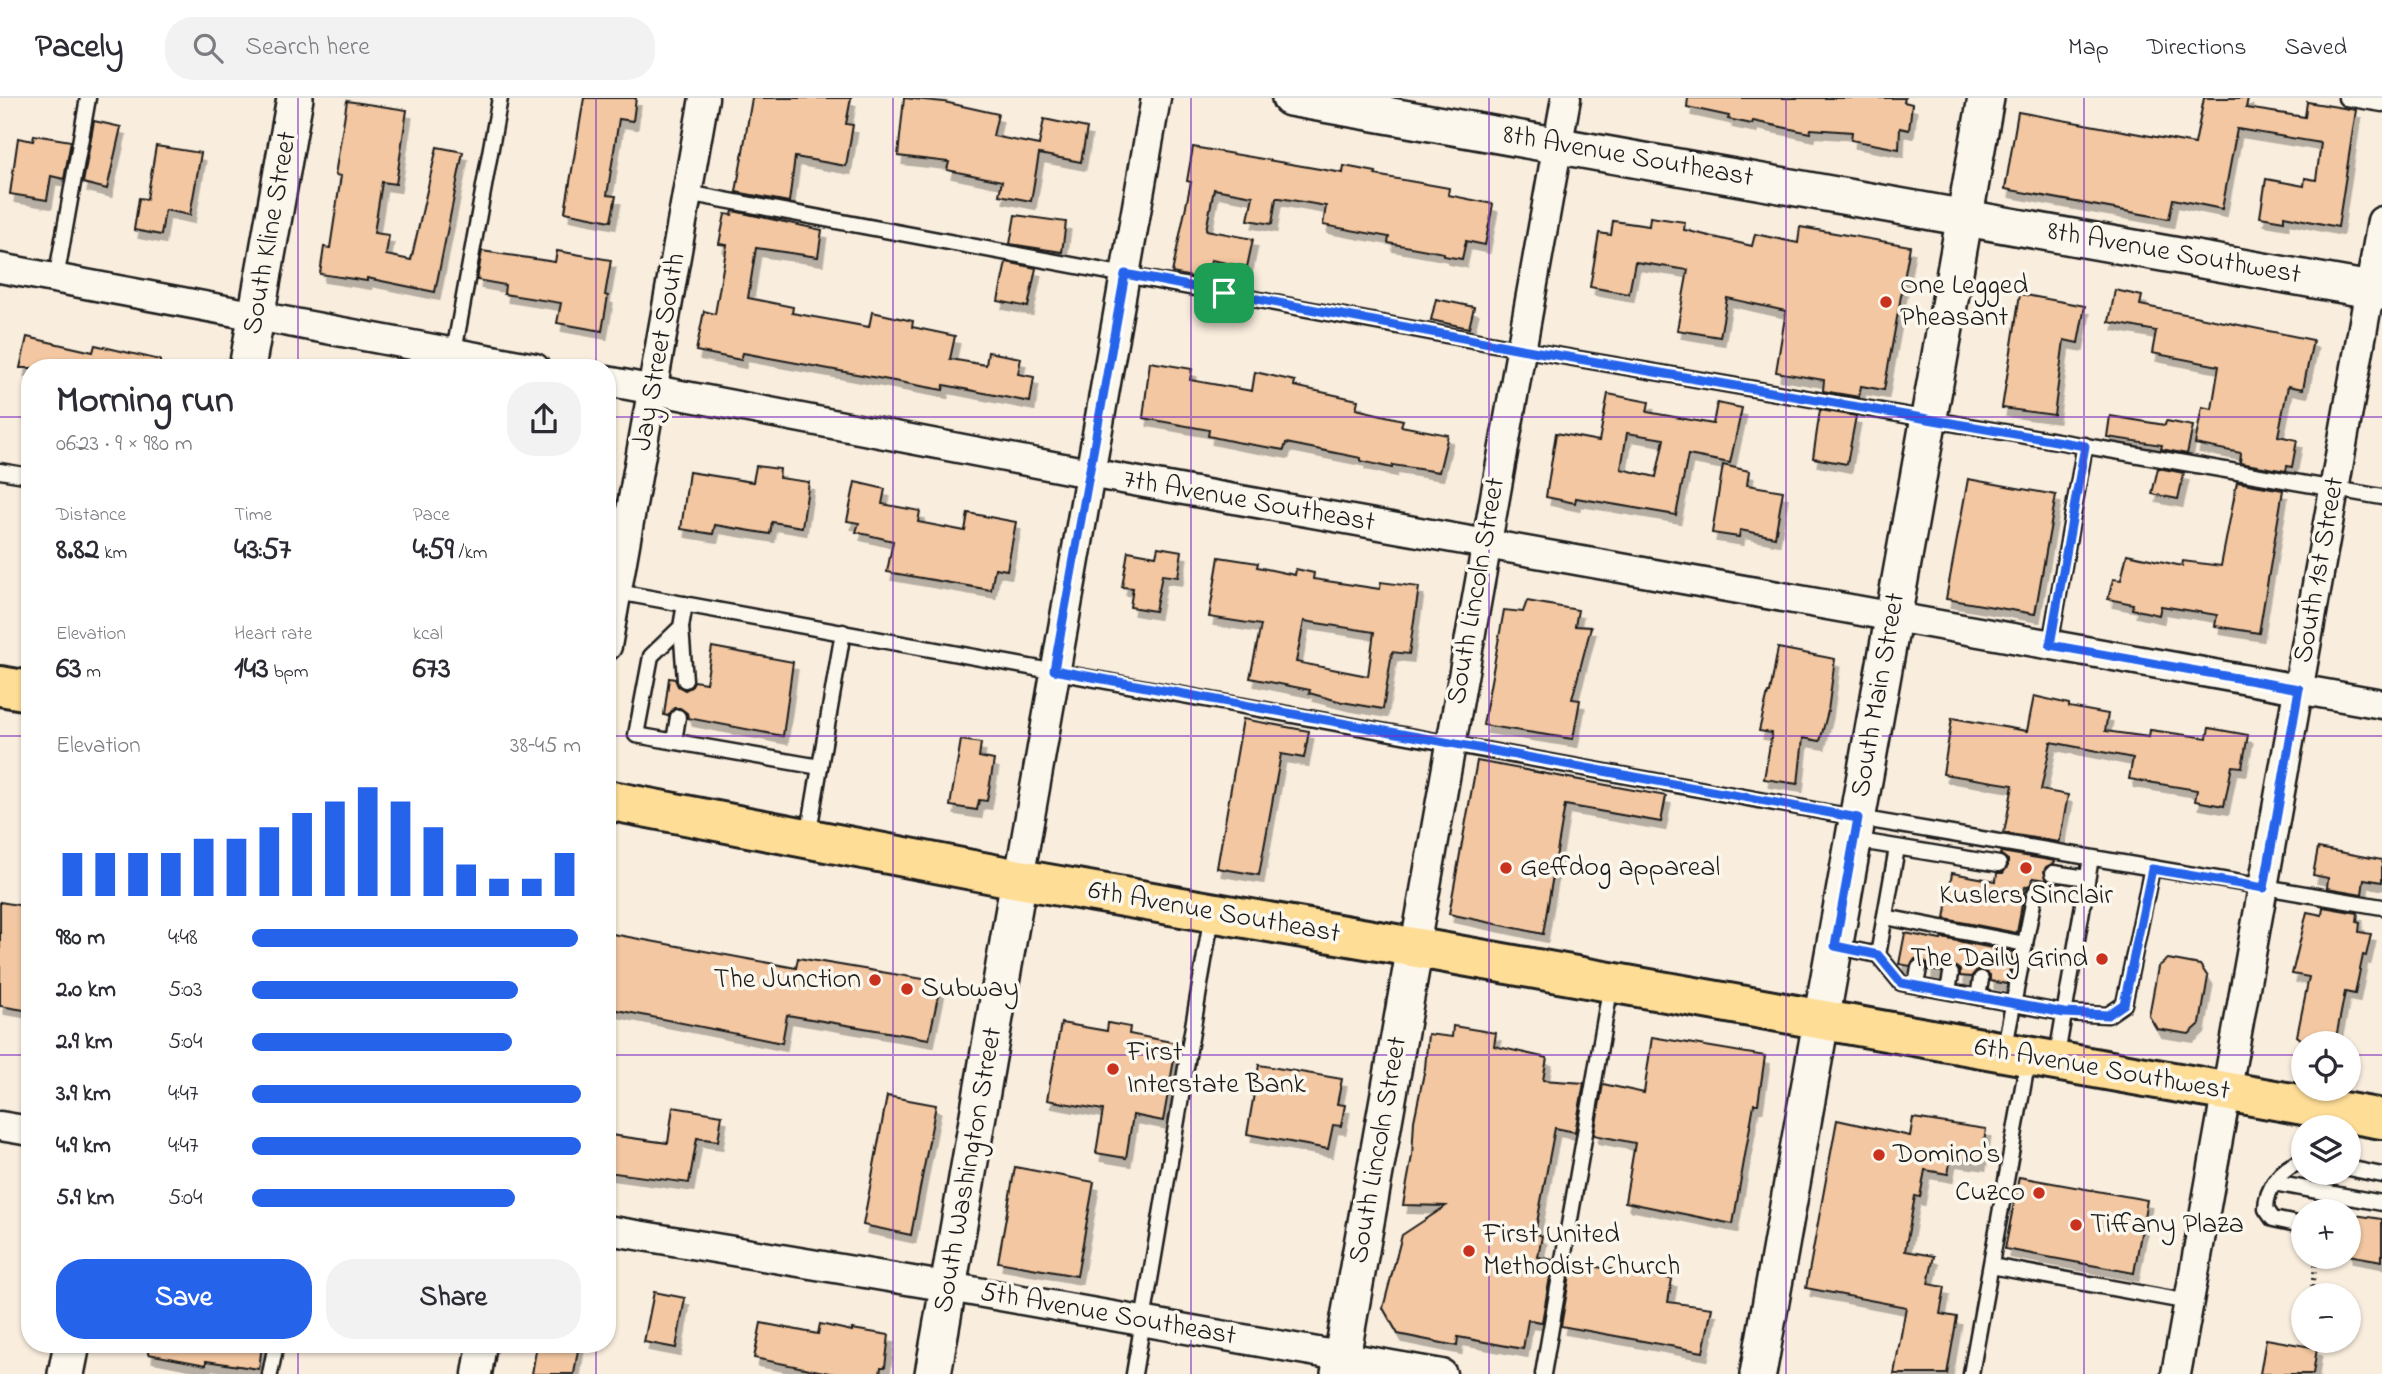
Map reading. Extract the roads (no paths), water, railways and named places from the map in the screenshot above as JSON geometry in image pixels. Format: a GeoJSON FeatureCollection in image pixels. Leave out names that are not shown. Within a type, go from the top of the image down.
{"type":"FeatureCollection","features":[{"type":"Feature","properties":{"kind":"highway"},"geometry":{"type":"LineString","coordinates":[[0,686],[21,690]]}},
{"type":"Feature","properties":{"kind":"highway","name":"6th Avenue Southeast"},"geometry":{"type":"LineString","coordinates":[[616,802],[1019,879],[1822,1020]]}},
{"type":"Feature","properties":{"kind":"highway","name":"6th Avenue Southwest"},"geometry":{"type":"LineString","coordinates":[[1822,1020],[2382,1119]]}},
{"type":"Feature","properties":{"kind":"street","name":"South Kline Street"},"geometry":{"type":"LineString","coordinates":[[249,359],[295,98]]}},
{"type":"Feature","properties":{"kind":"street","name":"Jay Street South"},"geometry":{"type":"LineString","coordinates":[[616,571],[653,390],[704,98]]}},
{"type":"Feature","properties":{"kind":"street","name":"South Washington Street"},"geometry":{"type":"LineString","coordinates":[[933,1374],[1156,98]]}},
{"type":"Feature","properties":{"kind":"street","name":"8th Avenue Southeast"},"geometry":{"type":"LineString","coordinates":[[1290,98],[1966,216]]}},
{"type":"Feature","properties":{"kind":"street","name":"South Lincoln Street"},"geometry":{"type":"LineString","coordinates":[[1340,1365],[1566,98]]}},
{"type":"Feature","properties":{"kind":"street","name":"South Main Street"},"geometry":{"type":"LineString","coordinates":[[1758,1374],[1986,98]]}},
{"type":"Feature","properties":{"kind":"street","name":"8th Avenue Southwest"},"geometry":{"type":"LineString","coordinates":[[1966,216],[2376,290]]}},
{"type":"Feature","properties":{"kind":"street","name":"South 1st Street"},"geometry":{"type":"LineString","coordinates":[[2176,1374],[2335,489],[2376,290],[2382,221]]}},
{"type":"Feature","properties":{"kind":"street"},"geometry":{"type":"LineString","coordinates":[[0,268],[489,359]]}},
{"type":"Feature","properties":{"kind":"street","name":"7th Avenue Southeast"},"geometry":{"type":"LineString","coordinates":[[616,383],[1089,473],[2382,704]]}},
{"type":"Feature","properties":{"kind":"street"},"geometry":{"type":"LineString","coordinates":[[0,1126],[21,1130]]}},
{"type":"Feature","properties":{"kind":"street","name":"5th Avenue Southeast"},"geometry":{"type":"LineString","coordinates":[[616,1232],[1144,1321],[1340,1365],[1442,1374]]}},
{"type":"Feature","properties":{"kind":"street"},"geometry":{"type":"LineString","coordinates":[[66,1374],[70,1353]]}},
{"type":"Feature","properties":{"kind":"street"},"geometry":{"type":"LineString","coordinates":[[477,1374],[480,1353]]}},
{"type":"Feature","properties":{"kind":"lane"},"geometry":{"type":"LineString","coordinates":[[57,279],[88,98]]}},
{"type":"Feature","properties":{"kind":"lane"},"geometry":{"type":"LineString","coordinates":[[454,352],[500,98]]}},
{"type":"Feature","properties":{"kind":"lane"},"geometry":{"type":"LineString","coordinates":[[2346,98],[2382,104]]}},
{"type":"Feature","properties":{"kind":"lane"},"geometry":{"type":"LineString","coordinates":[[687,193],[1521,349],[2382,497]]}},
{"type":"Feature","properties":{"kind":"lane"},"geometry":{"type":"LineString","coordinates":[[2050,645],[2085,446]]}},
{"type":"Feature","properties":{"kind":"lane"},"geometry":{"type":"LineString","coordinates":[[0,471],[21,474]]}},
{"type":"Feature","properties":{"kind":"lane"},"geometry":{"type":"LineString","coordinates":[[616,592],[1450,744],[1856,829],[2091,858],[2382,907]]}},
{"type":"Feature","properties":{"kind":"lane"},"geometry":{"type":"LineString","coordinates":[[685,604],[681,627],[685,680]]}},
{"type":"Feature","properties":{"kind":"lane"},"geometry":{"type":"LineString","coordinates":[[681,627],[651,656],[636,735],[820,767]]}},
{"type":"Feature","properties":{"kind":"lane"},"geometry":{"type":"LineString","coordinates":[[807,838],[843,632]]}},
{"type":"Feature","properties":{"kind":"lane"},"geometry":{"type":"LineString","coordinates":[[674,741],[678,717]]}},
{"type":"Feature","properties":{"kind":"lane"},"geometry":{"type":"LineString","coordinates":[[1856,829],[1897,848],[1998,864]]}},
{"type":"Feature","properties":{"kind":"lane"},"geometry":{"type":"LineString","coordinates":[[1878,955],[1897,848]]}},
{"type":"Feature","properties":{"kind":"lane"},"geometry":{"type":"LineString","coordinates":[[2029,1057],[2064,1013],[2091,858]]}},
{"type":"Feature","properties":{"kind":"lane"},"geometry":{"type":"LineString","coordinates":[[1835,946],[1878,955],[1901,983],[2064,1013],[2108,1015],[2124,1004],[2152,869]]}},
{"type":"Feature","properties":{"kind":"lane"},"geometry":{"type":"LineString","coordinates":[[2053,873],[2087,878]]}},
{"type":"Feature","properties":{"kind":"lane"},"geometry":{"type":"LineString","coordinates":[[1971,1374],[2029,1057],[2013,1004],[2035,892]]}},
{"type":"Feature","properties":{"kind":"lane"},"geometry":{"type":"LineString","coordinates":[[1135,1374],[1212,912]]}},
{"type":"Feature","properties":{"kind":"lane"},"geometry":{"type":"LineString","coordinates":[[1885,917],[1925,931],[1987,943],[2025,944]]}},
{"type":"Feature","properties":{"kind":"lane"},"geometry":{"type":"LineString","coordinates":[[1916,985],[1919,968]]}},
{"type":"Feature","properties":{"kind":"lane"},"geometry":{"type":"LineString","coordinates":[[1948,991],[1951,974]]}},
{"type":"Feature","properties":{"kind":"lane"},"geometry":{"type":"LineString","coordinates":[[1978,997],[1981,979]]}},
{"type":"Feature","properties":{"kind":"lane"},"geometry":{"type":"LineString","coordinates":[[1543,1374],[1611,982]]}},
{"type":"Feature","properties":{"kind":"lane"},"geometry":{"type":"LineString","coordinates":[[2291,1165],[2266,1196],[2266,1209],[2273,1219],[2291,1223]]}},
{"type":"Feature","properties":{"kind":"lane"},"geometry":{"type":"LineString","coordinates":[[2361,1171],[2382,1175]]}},
{"type":"Feature","properties":{"kind":"lane"},"geometry":{"type":"LineString","coordinates":[[2277,1181],[2382,1195]]}},
{"type":"Feature","properties":{"kind":"lane"},"geometry":{"type":"LineString","coordinates":[[2277,1181],[2382,1203]]}},
{"type":"Feature","properties":{"kind":"lane"},"geometry":{"type":"LineString","coordinates":[[1991,1266],[2189,1302]]}},
{"type":"Feature","properties":{"kind":"lane"},"geometry":{"type":"LineString","coordinates":[[270,1374],[274,1353]]}},
{"type":"Feature","properties":{"kind":"place","name":"One Legged Pheasant"},"geometry":{"type":"Point","coordinates":[1886,302]}},
{"type":"Feature","properties":{"kind":"place","name":"Geffdog appareal"},"geometry":{"type":"Point","coordinates":[1506,868]}},
{"type":"Feature","properties":{"kind":"place","name":"Kuslers Sinclair"},"geometry":{"type":"Point","coordinates":[2026,868]}},
{"type":"Feature","properties":{"kind":"place","name":"The Daily Grind"},"geometry":{"type":"Point","coordinates":[2102,959]}},
{"type":"Feature","properties":{"kind":"place","name":"The Junction"},"geometry":{"type":"Point","coordinates":[875,980]}},
{"type":"Feature","properties":{"kind":"place","name":"Subway"},"geometry":{"type":"Point","coordinates":[907,989]}},
{"type":"Feature","properties":{"kind":"place","name":"First Interstate Bank"},"geometry":{"type":"Point","coordinates":[1113,1069]}},
{"type":"Feature","properties":{"kind":"place","name":"Domino's"},"geometry":{"type":"Point","coordinates":[1879,1155]}},
{"type":"Feature","properties":{"kind":"place","name":"Cuzco"},"geometry":{"type":"Point","coordinates":[2039,1193]}},
{"type":"Feature","properties":{"kind":"place","name":"Tiffany Plaza"},"geometry":{"type":"Point","coordinates":[2076,1225]}},
{"type":"Feature","properties":{"kind":"place","name":"First United Methodist Church"},"geometry":{"type":"Point","coordinates":[1469,1251]}}]}
